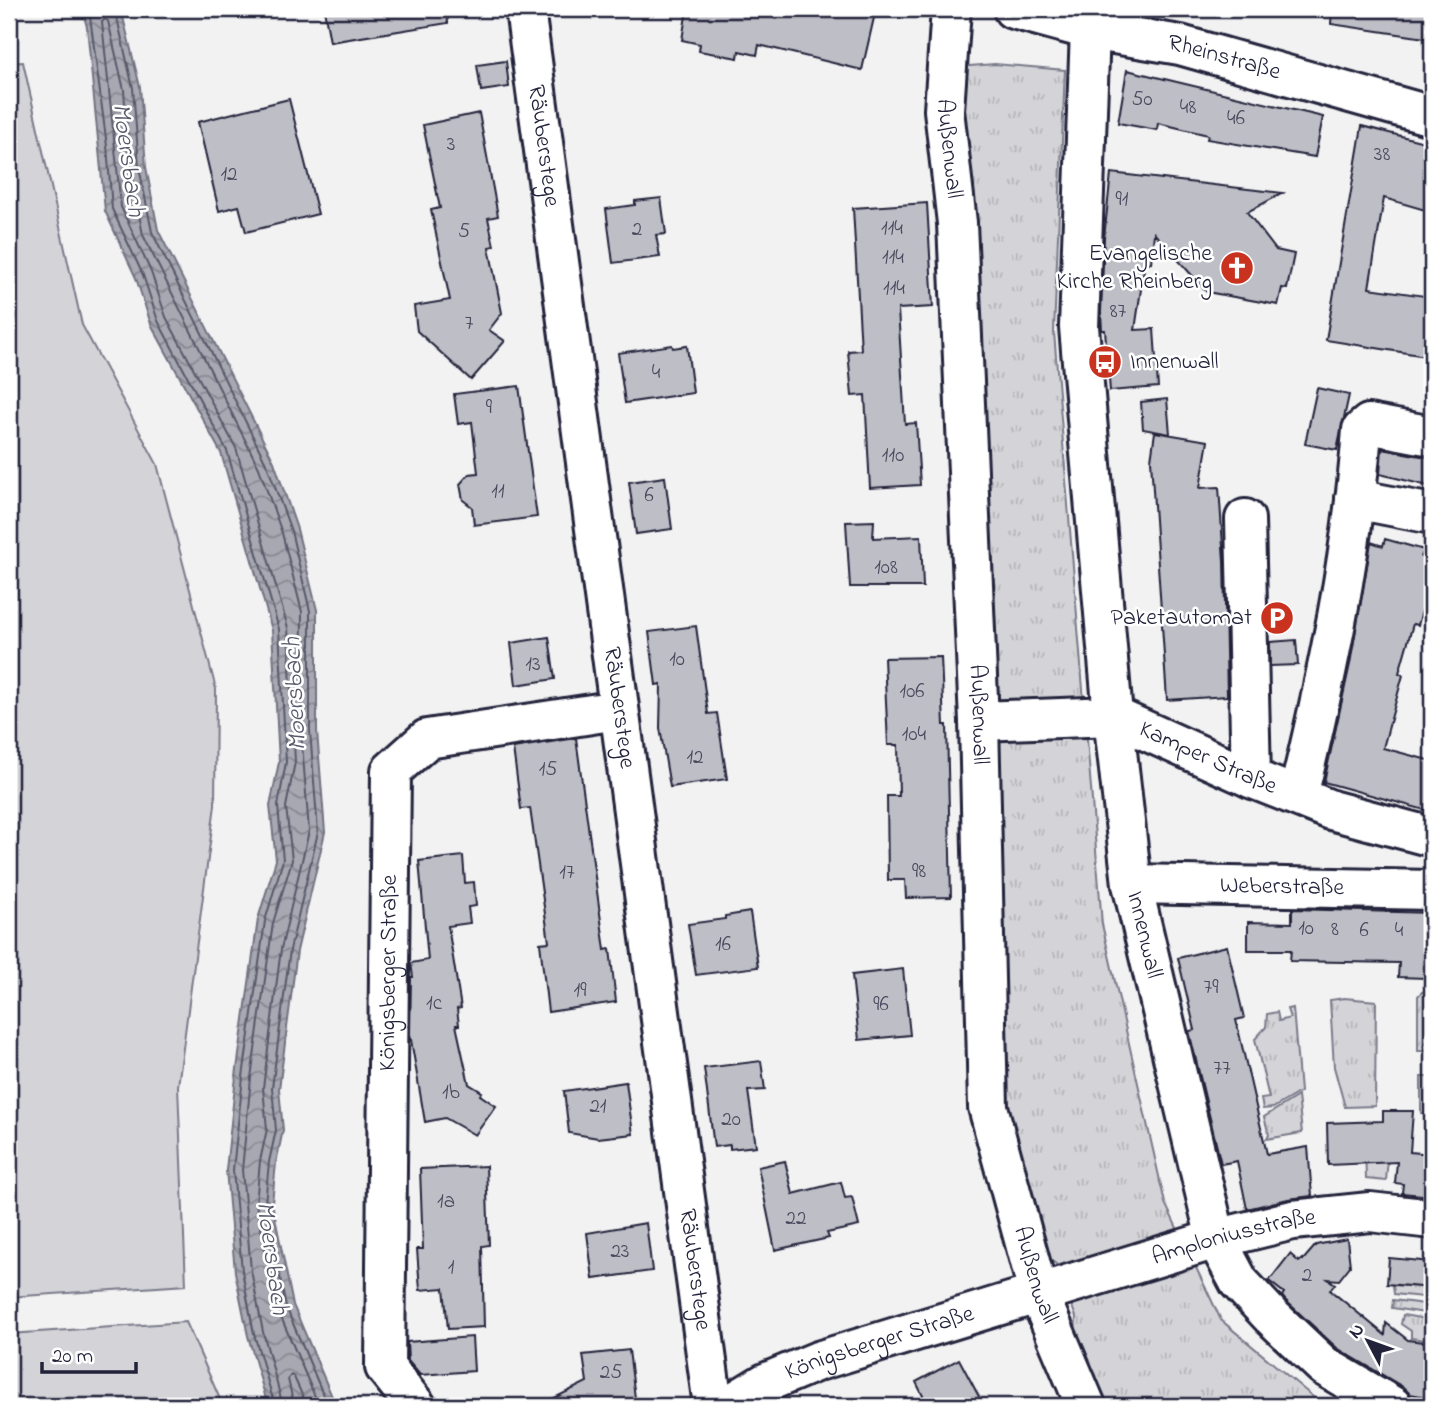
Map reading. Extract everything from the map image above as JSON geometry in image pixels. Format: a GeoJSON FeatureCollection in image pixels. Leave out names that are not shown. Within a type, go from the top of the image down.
{"type":"FeatureCollection","features":[{"type":"Feature","properties":{"kind":"street","name":"Räuberstege"},"geometry":{"type":"LineString","coordinates":[[525,9],[713,1406]]}},
{"type":"Feature","properties":{"kind":"street","name":"Außenwall"},"geometry":{"type":"LineString","coordinates":[[951,9],[944,110],[957,223],[979,721],[988,1108],[1040,1295],[1086,1406]]}},
{"type":"Feature","properties":{"kind":"street","name":"Rheinstraße"},"geometry":{"type":"LineString","coordinates":[[1013,9],[1100,19],[1181,45],[1432,116]]}},
{"type":"Feature","properties":{"kind":"street","name":"Innenwall"},"geometry":{"type":"LineString","coordinates":[[1100,19],[1079,327],[1113,716],[1132,884],[1216,1239],[1239,1282],[1324,1366],[1392,1406]]}},
{"type":"Feature","properties":{"kind":"street"},"geometry":{"type":"LineString","coordinates":[[1298,796],[1315,723],[1355,499],[1364,427],[1369,424],[1432,436]]}},
{"type":"Feature","properties":{"kind":"street"},"geometry":{"type":"LineString","coordinates":[[1355,499],[1432,514]]}},
{"type":"Feature","properties":{"kind":"street"},"geometry":{"type":"LineString","coordinates":[[1245,519],[1251,778]]}},
{"type":"Feature","properties":{"kind":"street","name":"Königsberger Straße"},"geometry":{"type":"LineString","coordinates":[[416,1406],[385,1367],[391,771],[427,739],[618,710]]}},
{"type":"Feature","properties":{"kind":"street","name":"Kamper Straße"},"geometry":{"type":"LineString","coordinates":[[979,721],[1113,716],[1251,778],[1331,810],[1432,837]]}},
{"type":"Feature","properties":{"kind":"street","name":"Weberstraße"},"geometry":{"type":"LineString","coordinates":[[1132,884],[1432,890]]}},
{"type":"Feature","properties":{"kind":"street","name":"Amploniusstraße"},"geometry":{"type":"LineString","coordinates":[[1040,1295],[1216,1239],[1293,1220],[1370,1212],[1432,1219]]}},
{"type":"Feature","properties":{"kind":"street","name":"Königsberger Straße"},"geometry":{"type":"LineString","coordinates":[[727,1406],[765,1383],[818,1361],[1040,1295]]}},
{"type":"Feature","properties":{"kind":"green space"},"geometry":{"type":"Polygon","coordinates":[[[23,62],[82,325],[157,464],[216,689],[215,805],[178,1086],[186,1285],[9,1297],[9,63],[23,62]]]}},
{"type":"Feature","properties":{"kind":"green space"},"geometry":{"type":"Polygon","coordinates":[[[995,64],[1065,70],[1054,332],[1102,924],[1165,1203],[1221,1320],[1319,1402],[1329,1406],[1109,1406],[1092,1382],[1075,1337],[1076,1317],[1056,1264],[1042,1255],[999,1111],[1008,1102],[1001,1047],[957,67],[995,64]]]}},
{"type":"Feature","properties":{"kind":"green space"},"geometry":{"type":"Polygon","coordinates":[[[1432,991],[1432,1035],[1423,1046],[1425,1051],[1418,1051],[1418,996],[1422,992],[1432,991]]]}},
{"type":"Feature","properties":{"kind":"green space"},"geometry":{"type":"Polygon","coordinates":[[[1344,998],[1376,1001],[1375,1106],[1345,1107],[1334,1067],[1330,1000],[1344,998]]]}},
{"type":"Feature","properties":{"kind":"green space"},"geometry":{"type":"Polygon","coordinates":[[[1293,1008],[1300,1092],[1273,1108],[1263,1109],[1261,1099],[1269,1098],[1255,1039],[1266,1027],[1267,1014],[1277,1012],[1279,1021],[1290,1018],[1287,1009],[1293,1008]]]}},
{"type":"Feature","properties":{"kind":"green space"},"geometry":{"type":"Polygon","coordinates":[[[1421,1077],[1432,1077],[1432,1114],[1421,1113],[1421,1077]]]}},
{"type":"Feature","properties":{"kind":"green space"},"geometry":{"type":"Polygon","coordinates":[[[1298,1096],[1302,1133],[1266,1139],[1269,1135],[1264,1117],[1298,1096]]]}},
{"type":"Feature","properties":{"kind":"green space"},"geometry":{"type":"Polygon","coordinates":[[[1389,1146],[1386,1181],[1366,1179],[1365,1147],[1389,1146]]]}},
{"type":"Feature","properties":{"kind":"green space"},"geometry":{"type":"Polygon","coordinates":[[[1393,1285],[1432,1288],[1432,1298],[1394,1294],[1393,1285]]]}},
{"type":"Feature","properties":{"kind":"green space"},"geometry":{"type":"Polygon","coordinates":[[[1393,1300],[1432,1305],[1432,1314],[1392,1308],[1393,1300]]]}},
{"type":"Feature","properties":{"kind":"green space"},"geometry":{"type":"Polygon","coordinates":[[[1403,1315],[1432,1320],[1432,1341],[1411,1338],[1411,1331],[1401,1324],[1403,1315]]]}},
{"type":"Feature","properties":{"kind":"green space"},"geometry":{"type":"Polygon","coordinates":[[[186,1322],[223,1406],[9,1406],[9,1334],[186,1322]]]}},
{"type":"Feature","properties":{"kind":"water","name":"Moersbach"},"geometry":{"type":"Polygon","coordinates":[[[82,9],[121,9],[140,87],[146,167],[158,230],[274,462],[297,529],[317,610],[317,731],[325,832],[297,951],[279,1089],[283,1130],[272,1203],[293,1305],[336,1406],[268,1406],[248,1336],[235,1272],[226,1170],[258,919],[276,860],[270,806],[279,762],[272,630],[221,453],[151,324],[136,278],[105,211],[87,27],[82,9]]]}},
{"type":"Feature","properties":{"kind":"building"},"geometry":{"type":"Polygon","coordinates":[[[324,9],[447,9],[448,23],[330,42],[324,9]]]}},
{"type":"Feature","properties":{"kind":"building"},"geometry":{"type":"Polygon","coordinates":[[[687,9],[876,9],[862,70],[759,45],[757,55],[739,51],[738,58],[699,51],[700,44],[682,40],[687,9]]]}},
{"type":"Feature","properties":{"kind":"building"},"geometry":{"type":"Polygon","coordinates":[[[1332,9],[1432,9],[1432,39],[1331,24],[1332,9]]]}},
{"type":"Feature","properties":{"kind":"building"},"geometry":{"type":"Polygon","coordinates":[[[506,61],[509,87],[481,91],[477,65],[506,61]]]}},
{"type":"Feature","properties":{"kind":"building"},"geometry":{"type":"Polygon","coordinates":[[[1127,70],[1323,117],[1315,157],[1207,139],[1208,135],[1158,123],[1157,130],[1118,123],[1127,70]]]}},
{"type":"Feature","properties":{"kind":"building"},"geometry":{"type":"Polygon","coordinates":[[[289,99],[318,214],[246,232],[239,206],[219,211],[198,122],[289,99]]]}},
{"type":"Feature","properties":{"kind":"building"},"geometry":{"type":"Polygon","coordinates":[[[479,113],[498,216],[488,218],[494,246],[489,247],[502,313],[489,330],[505,341],[471,380],[417,331],[414,306],[450,300],[431,210],[440,208],[423,125],[479,113]]]}},
{"type":"Feature","properties":{"kind":"building"},"geometry":{"type":"Polygon","coordinates":[[[1362,126],[1432,144],[1432,212],[1384,198],[1369,288],[1432,297],[1432,357],[1326,340],[1362,126]]]}},
{"type":"Feature","properties":{"kind":"building"},"geometry":{"type":"Polygon","coordinates":[[[1111,173],[1283,193],[1247,212],[1276,250],[1294,254],[1287,289],[1282,288],[1278,305],[1207,292],[1154,233],[1151,263],[1145,262],[1135,330],[1154,329],[1158,387],[1110,391],[1101,312],[1104,238],[1111,173]]]}},
{"type":"Feature","properties":{"kind":"building"},"geometry":{"type":"Polygon","coordinates":[[[661,198],[666,234],[656,235],[660,257],[613,263],[606,209],[635,205],[635,201],[661,198]]]}},
{"type":"Feature","properties":{"kind":"building"},"geometry":{"type":"Polygon","coordinates":[[[927,203],[933,307],[898,309],[905,424],[916,423],[920,485],[870,488],[865,395],[852,396],[848,351],[861,350],[853,208],[927,203]]]}},
{"type":"Feature","properties":{"kind":"building"},"geometry":{"type":"Polygon","coordinates":[[[672,345],[673,348],[687,346],[693,393],[625,403],[618,353],[672,345]]]}},
{"type":"Feature","properties":{"kind":"building"},"geometry":{"type":"Polygon","coordinates":[[[519,386],[537,517],[474,525],[472,507],[463,500],[460,484],[469,474],[478,473],[472,422],[458,424],[454,394],[519,386]]]}},
{"type":"Feature","properties":{"kind":"building"},"geometry":{"type":"Polygon","coordinates":[[[1317,388],[1349,395],[1337,450],[1305,444],[1317,388]]]}},
{"type":"Feature","properties":{"kind":"building"},"geometry":{"type":"Polygon","coordinates":[[[1167,399],[1170,434],[1143,429],[1141,402],[1167,399]]]}},
{"type":"Feature","properties":{"kind":"building"},"geometry":{"type":"Polygon","coordinates":[[[1155,432],[1208,441],[1200,488],[1219,487],[1224,561],[1227,696],[1167,700],[1151,460],[1155,432]]]}},
{"type":"Feature","properties":{"kind":"building"},"geometry":{"type":"Polygon","coordinates":[[[1382,449],[1432,458],[1432,487],[1380,474],[1382,449]]]}},
{"type":"Feature","properties":{"kind":"building"},"geometry":{"type":"Polygon","coordinates":[[[665,477],[672,529],[636,534],[629,482],[665,477]]]}},
{"type":"Feature","properties":{"kind":"building"},"geometry":{"type":"Polygon","coordinates":[[[874,521],[873,538],[921,536],[923,587],[850,587],[846,522],[874,521]]]}},
{"type":"Feature","properties":{"kind":"building"},"geometry":{"type":"Polygon","coordinates":[[[1385,539],[1424,550],[1421,557],[1432,560],[1432,576],[1418,625],[1413,624],[1399,673],[1403,675],[1383,748],[1432,761],[1432,812],[1324,782],[1350,664],[1371,542],[1383,546],[1385,539]]]}},
{"type":"Feature","properties":{"kind":"building"},"geometry":{"type":"Polygon","coordinates":[[[696,626],[708,714],[717,713],[727,779],[670,787],[660,728],[661,684],[656,685],[649,632],[696,626]]]}},
{"type":"Feature","properties":{"kind":"building"},"geometry":{"type":"Polygon","coordinates":[[[549,637],[555,679],[516,685],[511,643],[549,637]]]}},
{"type":"Feature","properties":{"kind":"building"},"geometry":{"type":"Polygon","coordinates":[[[1296,640],[1298,665],[1270,666],[1270,642],[1296,640]]]}},
{"type":"Feature","properties":{"kind":"building"},"geometry":{"type":"Polygon","coordinates":[[[941,657],[944,725],[947,725],[951,897],[906,898],[905,880],[888,880],[887,796],[899,796],[898,745],[888,745],[884,658],[941,657]]]}},
{"type":"Feature","properties":{"kind":"building"},"geometry":{"type":"Polygon","coordinates":[[[576,738],[605,950],[610,949],[616,1002],[548,1012],[540,943],[549,942],[530,808],[521,809],[513,748],[576,738]]]}},
{"type":"Feature","properties":{"kind":"building"},"geometry":{"type":"Polygon","coordinates":[[[463,856],[465,883],[474,882],[476,906],[468,907],[470,923],[448,926],[461,1008],[457,1009],[459,1025],[456,1025],[469,1084],[496,1106],[475,1135],[445,1118],[425,1122],[410,1034],[413,977],[411,963],[428,960],[419,861],[463,856]]]}},
{"type":"Feature","properties":{"kind":"building"},"geometry":{"type":"Polygon","coordinates":[[[1292,909],[1432,913],[1432,970],[1426,970],[1426,978],[1398,977],[1399,963],[1290,961],[1291,950],[1248,950],[1248,922],[1292,923],[1292,909]]]}},
{"type":"Feature","properties":{"kind":"building"},"geometry":{"type":"Polygon","coordinates":[[[750,912],[758,967],[696,975],[688,924],[725,919],[725,916],[750,912]]]}},
{"type":"Feature","properties":{"kind":"building"},"geometry":{"type":"Polygon","coordinates":[[[1227,946],[1244,1018],[1236,1020],[1267,1154],[1308,1147],[1312,1196],[1247,1209],[1237,1161],[1221,1164],[1189,1031],[1195,1030],[1178,958],[1227,946]]]}},
{"type":"Feature","properties":{"kind":"building"},"geometry":{"type":"Polygon","coordinates":[[[903,969],[910,1035],[859,1040],[852,975],[903,969]]]}},
{"type":"Feature","properties":{"kind":"building"},"geometry":{"type":"Polygon","coordinates":[[[761,1061],[765,1090],[748,1091],[756,1146],[730,1149],[730,1145],[714,1147],[704,1068],[761,1061]]]}},
{"type":"Feature","properties":{"kind":"building"},"geometry":{"type":"Polygon","coordinates":[[[626,1082],[633,1134],[598,1138],[569,1133],[564,1091],[626,1082]]]}},
{"type":"Feature","properties":{"kind":"building"},"geometry":{"type":"Polygon","coordinates":[[[1383,1111],[1413,1111],[1410,1152],[1432,1154],[1432,1196],[1402,1193],[1403,1184],[1395,1183],[1397,1162],[1328,1165],[1327,1123],[1383,1121],[1383,1111]]]}},
{"type":"Feature","properties":{"kind":"building"},"geometry":{"type":"Polygon","coordinates":[[[785,1161],[793,1194],[841,1182],[845,1198],[852,1197],[859,1226],[827,1233],[829,1238],[775,1250],[758,1167],[785,1161]]]}},
{"type":"Feature","properties":{"kind":"building"},"geometry":{"type":"Polygon","coordinates":[[[486,1166],[489,1245],[482,1246],[484,1327],[448,1329],[444,1288],[420,1290],[417,1249],[423,1249],[420,1169],[486,1166]]]}},
{"type":"Feature","properties":{"kind":"building"},"geometry":{"type":"Polygon","coordinates":[[[646,1223],[652,1271],[593,1279],[587,1233],[646,1223]]]}},
{"type":"Feature","properties":{"kind":"building"},"geometry":{"type":"Polygon","coordinates":[[[1347,1239],[1350,1266],[1339,1280],[1328,1279],[1335,1284],[1330,1290],[1385,1335],[1386,1323],[1408,1340],[1432,1343],[1432,1398],[1410,1394],[1403,1387],[1337,1348],[1286,1301],[1282,1296],[1284,1293],[1269,1281],[1290,1254],[1299,1262],[1316,1245],[1347,1239]]]}},
{"type":"Feature","properties":{"kind":"building"},"geometry":{"type":"Polygon","coordinates":[[[1389,1258],[1432,1262],[1432,1288],[1387,1284],[1389,1258]]]}},
{"type":"Feature","properties":{"kind":"building"},"geometry":{"type":"Polygon","coordinates":[[[472,1337],[474,1371],[420,1375],[408,1361],[407,1342],[472,1337]]]}},
{"type":"Feature","properties":{"kind":"building"},"geometry":{"type":"Polygon","coordinates":[[[629,1350],[636,1406],[538,1406],[587,1382],[583,1355],[629,1350]]]}},
{"type":"Feature","properties":{"kind":"building"},"geometry":{"type":"Polygon","coordinates":[[[959,1359],[984,1406],[928,1406],[916,1382],[959,1359]]]}},
{"type":"Feature","properties":{"kind":"place","name":"Evangelische Kirche Rheinberg"},"geometry":{"type":"Point","coordinates":[1237,268]}},
{"type":"Feature","properties":{"kind":"place","name":"Innenwall"},"geometry":{"type":"Point","coordinates":[1105,362]}},
{"type":"Feature","properties":{"kind":"place","name":"Paketautomat"},"geometry":{"type":"Point","coordinates":[1277,618]}}]}
